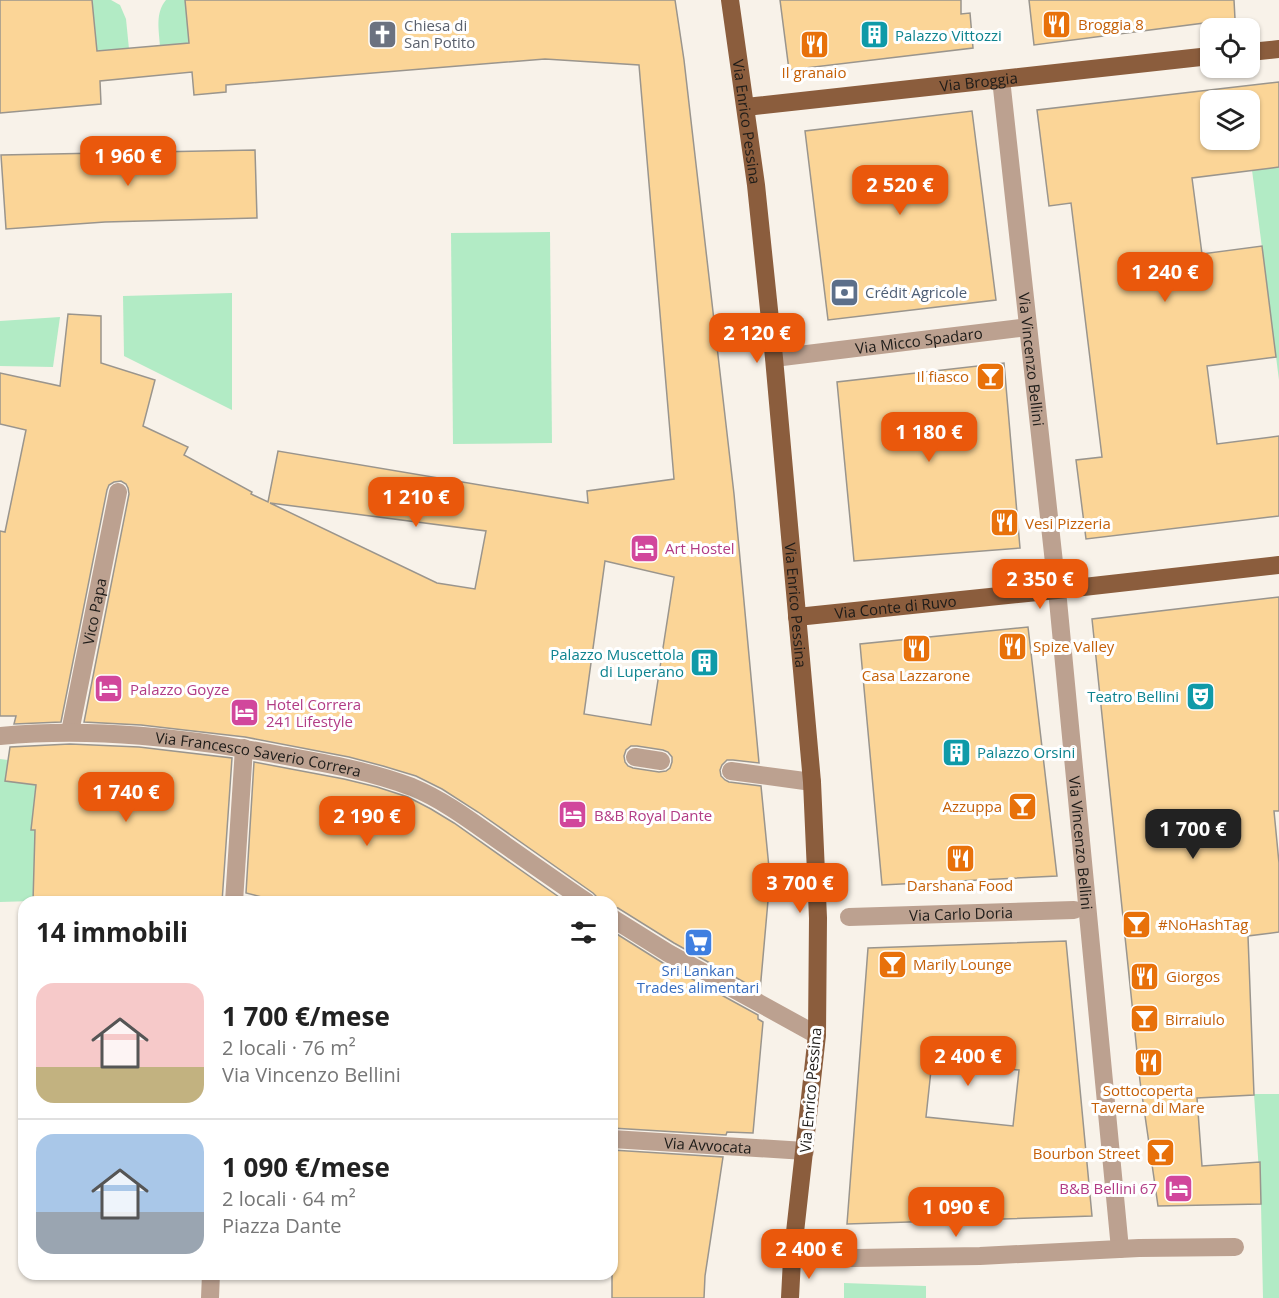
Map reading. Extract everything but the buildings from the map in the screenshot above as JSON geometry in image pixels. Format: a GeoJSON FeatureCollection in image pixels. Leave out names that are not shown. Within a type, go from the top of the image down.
{"type":"FeatureCollection","features":[{"type":"Feature","properties":{"kind":"main road","name":"Via Enrico Pessina"},"geometry":{"type":"LineString","coordinates":[[730,0],[756,185],[812,783],[818,918],[817,1035],[792,1259],[790,1298]]}},
{"type":"Feature","properties":{"kind":"main road"},"geometry":{"type":"LineString","coordinates":[[1260,51],[1279,49]]}},
{"type":"Feature","properties":{"kind":"main road","name":"Via Broggia"},"geometry":{"type":"LineString","coordinates":[[746,107],[1200,57]]}},
{"type":"Feature","properties":{"kind":"main road","name":"Via Conte di Ruvo"},"geometry":{"type":"LineString","coordinates":[[797,617],[1279,565]]}},
{"type":"Feature","properties":{"kind":"street","name":"Via Vincenzo Bellini"},"geometry":{"type":"LineString","coordinates":[[1001,79],[1057,590],[1120,1249]]}},
{"type":"Feature","properties":{"kind":"street","name":"Via Micco Spadaro"},"geometry":{"type":"LineString","coordinates":[[774,358],[1028,327]]}},
{"type":"Feature","properties":{"kind":"street","name":"Vico Papa"},"geometry":{"type":"LineString","coordinates":[[70,732],[118,492]]}},
{"type":"Feature","properties":{"kind":"street","name":"Via Francesco Saverio Correra"},"geometry":{"type":"LineString","coordinates":[[0,736],[70,732],[134,734],[244,748],[341,766],[412,788],[453,809],[578,896]]}},
{"type":"Feature","properties":{"kind":"street"},"geometry":{"type":"LineString","coordinates":[[234,896],[244,748]]}},
{"type":"Feature","properties":{"kind":"street"},"geometry":{"type":"LineString","coordinates":[[635,757],[661,761]]}},
{"type":"Feature","properties":{"kind":"street"},"geometry":{"type":"LineString","coordinates":[[731,771],[812,783]]}},
{"type":"Feature","properties":{"kind":"street","name":"Via Carlo Doria"},"geometry":{"type":"LineString","coordinates":[[849,917],[1074,910]]}},
{"type":"Feature","properties":{"kind":"street"},"geometry":{"type":"LineString","coordinates":[[618,922],[668,953],[817,1035]]}},
{"type":"Feature","properties":{"kind":"street","name":"Via Avvocata"},"geometry":{"type":"LineString","coordinates":[[618,1139],[805,1151]]}},
{"type":"Feature","properties":{"kind":"street"},"geometry":{"type":"LineString","coordinates":[[792,1259],[980,1256],[1120,1249],[1235,1247]]}},
{"type":"Feature","properties":{"kind":"street"},"geometry":{"type":"LineString","coordinates":[[210,1298],[211,1280]]}},
{"type":"Feature","properties":{"kind":"green space"},"geometry":{"type":"Polygon","coordinates":[[[92,0],[111,0],[120,5],[126,19],[129,49],[97,51],[92,0]]]}},
{"type":"Feature","properties":{"kind":"green space"},"geometry":{"type":"Polygon","coordinates":[[[166,0],[185,0],[189,43],[160,46],[159,16],[166,0]]]}},
{"type":"Feature","properties":{"kind":"green space"},"geometry":{"type":"Polygon","coordinates":[[[1279,167],[1279,380],[1252,170],[1279,167]]]}},
{"type":"Feature","properties":{"kind":"green space"},"geometry":{"type":"Polygon","coordinates":[[[550,232],[552,443],[453,444],[451,233],[550,232]]]}},
{"type":"Feature","properties":{"kind":"green space"},"geometry":{"type":"Polygon","coordinates":[[[232,293],[232,410],[124,356],[123,296],[232,293]]]}},
{"type":"Feature","properties":{"kind":"green space"},"geometry":{"type":"Polygon","coordinates":[[[60,317],[53,367],[0,366],[0,321],[60,317]]]}},
{"type":"Feature","properties":{"kind":"green space"},"geometry":{"type":"Polygon","coordinates":[[[0,759],[8,760],[5,781],[36,785],[31,829],[39,831],[33,896],[18,896],[18,901],[0,902],[0,759]]]}},
{"type":"Feature","properties":{"kind":"green space"},"geometry":{"type":"Polygon","coordinates":[[[1254,1094],[1279,1094],[1279,1298],[1263,1298],[1261,1204],[1254,1094]]]}},
{"type":"Feature","properties":{"kind":"green space"},"geometry":{"type":"Polygon","coordinates":[[[844,1283],[926,1286],[926,1298],[844,1298],[844,1283]]]}},
{"type":"Feature","properties":{"kind":"place","name":"Broggia 8"},"geometry":{"type":"Point","coordinates":[1057,24]}},
{"type":"Feature","properties":{"kind":"place","name":"Chiesa di San Potito"},"geometry":{"type":"Point","coordinates":[383,34]}},
{"type":"Feature","properties":{"kind":"place","name":"Palazzo Vittozzi"},"geometry":{"type":"Point","coordinates":[874,35]}},
{"type":"Feature","properties":{"kind":"place","name":"Il granaio"},"geometry":{"type":"Point","coordinates":[814,45]}},
{"type":"Feature","properties":{"kind":"place","name":"Crédit Agricole"},"geometry":{"type":"Point","coordinates":[844,292]}},
{"type":"Feature","properties":{"kind":"place","name":"Il fiasco"},"geometry":{"type":"Point","coordinates":[990,376]}},
{"type":"Feature","properties":{"kind":"place","name":"Vesi Pizzeria"},"geometry":{"type":"Point","coordinates":[1004,523]}},
{"type":"Feature","properties":{"kind":"place","name":"Art Hostel"},"geometry":{"type":"Point","coordinates":[644,548]}},
{"type":"Feature","properties":{"kind":"place","name":"Spize Valley"},"geometry":{"type":"Point","coordinates":[1012,646]}},
{"type":"Feature","properties":{"kind":"place","name":"Casa Lazzarone"},"geometry":{"type":"Point","coordinates":[916,648]}},
{"type":"Feature","properties":{"kind":"place","name":"Palazzo Muscettola di Luperano"},"geometry":{"type":"Point","coordinates":[705,663]}},
{"type":"Feature","properties":{"kind":"place","name":"Palazzo Goyze"},"geometry":{"type":"Point","coordinates":[109,689]}},
{"type":"Feature","properties":{"kind":"place","name":"Teatro Bellini"},"geometry":{"type":"Point","coordinates":[1200,696]}},
{"type":"Feature","properties":{"kind":"place","name":"Hotel Correra 241 Lifestyle"},"geometry":{"type":"Point","coordinates":[245,713]}},
{"type":"Feature","properties":{"kind":"place","name":"Palazzo Orsini"},"geometry":{"type":"Point","coordinates":[956,752]}},
{"type":"Feature","properties":{"kind":"place","name":"Azzuppa"},"geometry":{"type":"Point","coordinates":[1023,806]}},
{"type":"Feature","properties":{"kind":"place","name":"B&B Royal Dante"},"geometry":{"type":"Point","coordinates":[573,815]}},
{"type":"Feature","properties":{"kind":"place","name":"Darshana Food"},"geometry":{"type":"Point","coordinates":[960,858]}},
{"type":"Feature","properties":{"kind":"place","name":"#NoHashTag"},"geometry":{"type":"Point","coordinates":[1137,924]}},
{"type":"Feature","properties":{"kind":"place","name":"Sri Lankan Trades alimentari"},"geometry":{"type":"Point","coordinates":[698,943]}},
{"type":"Feature","properties":{"kind":"place","name":"Marily Lounge"},"geometry":{"type":"Point","coordinates":[892,964]}},
{"type":"Feature","properties":{"kind":"place","name":"Giorgos"},"geometry":{"type":"Point","coordinates":[1145,976]}},
{"type":"Feature","properties":{"kind":"place","name":"Birraiulo"},"geometry":{"type":"Point","coordinates":[1144,1019]}},
{"type":"Feature","properties":{"kind":"place","name":"Sottocoperta Taverna di Mare"},"geometry":{"type":"Point","coordinates":[1148,1063]}},
{"type":"Feature","properties":{"kind":"place","name":"Bourbon Street"},"geometry":{"type":"Point","coordinates":[1161,1153]}},
{"type":"Feature","properties":{"kind":"place","name":"B&B Bellini 67"},"geometry":{"type":"Point","coordinates":[1178,1188]}}]}
